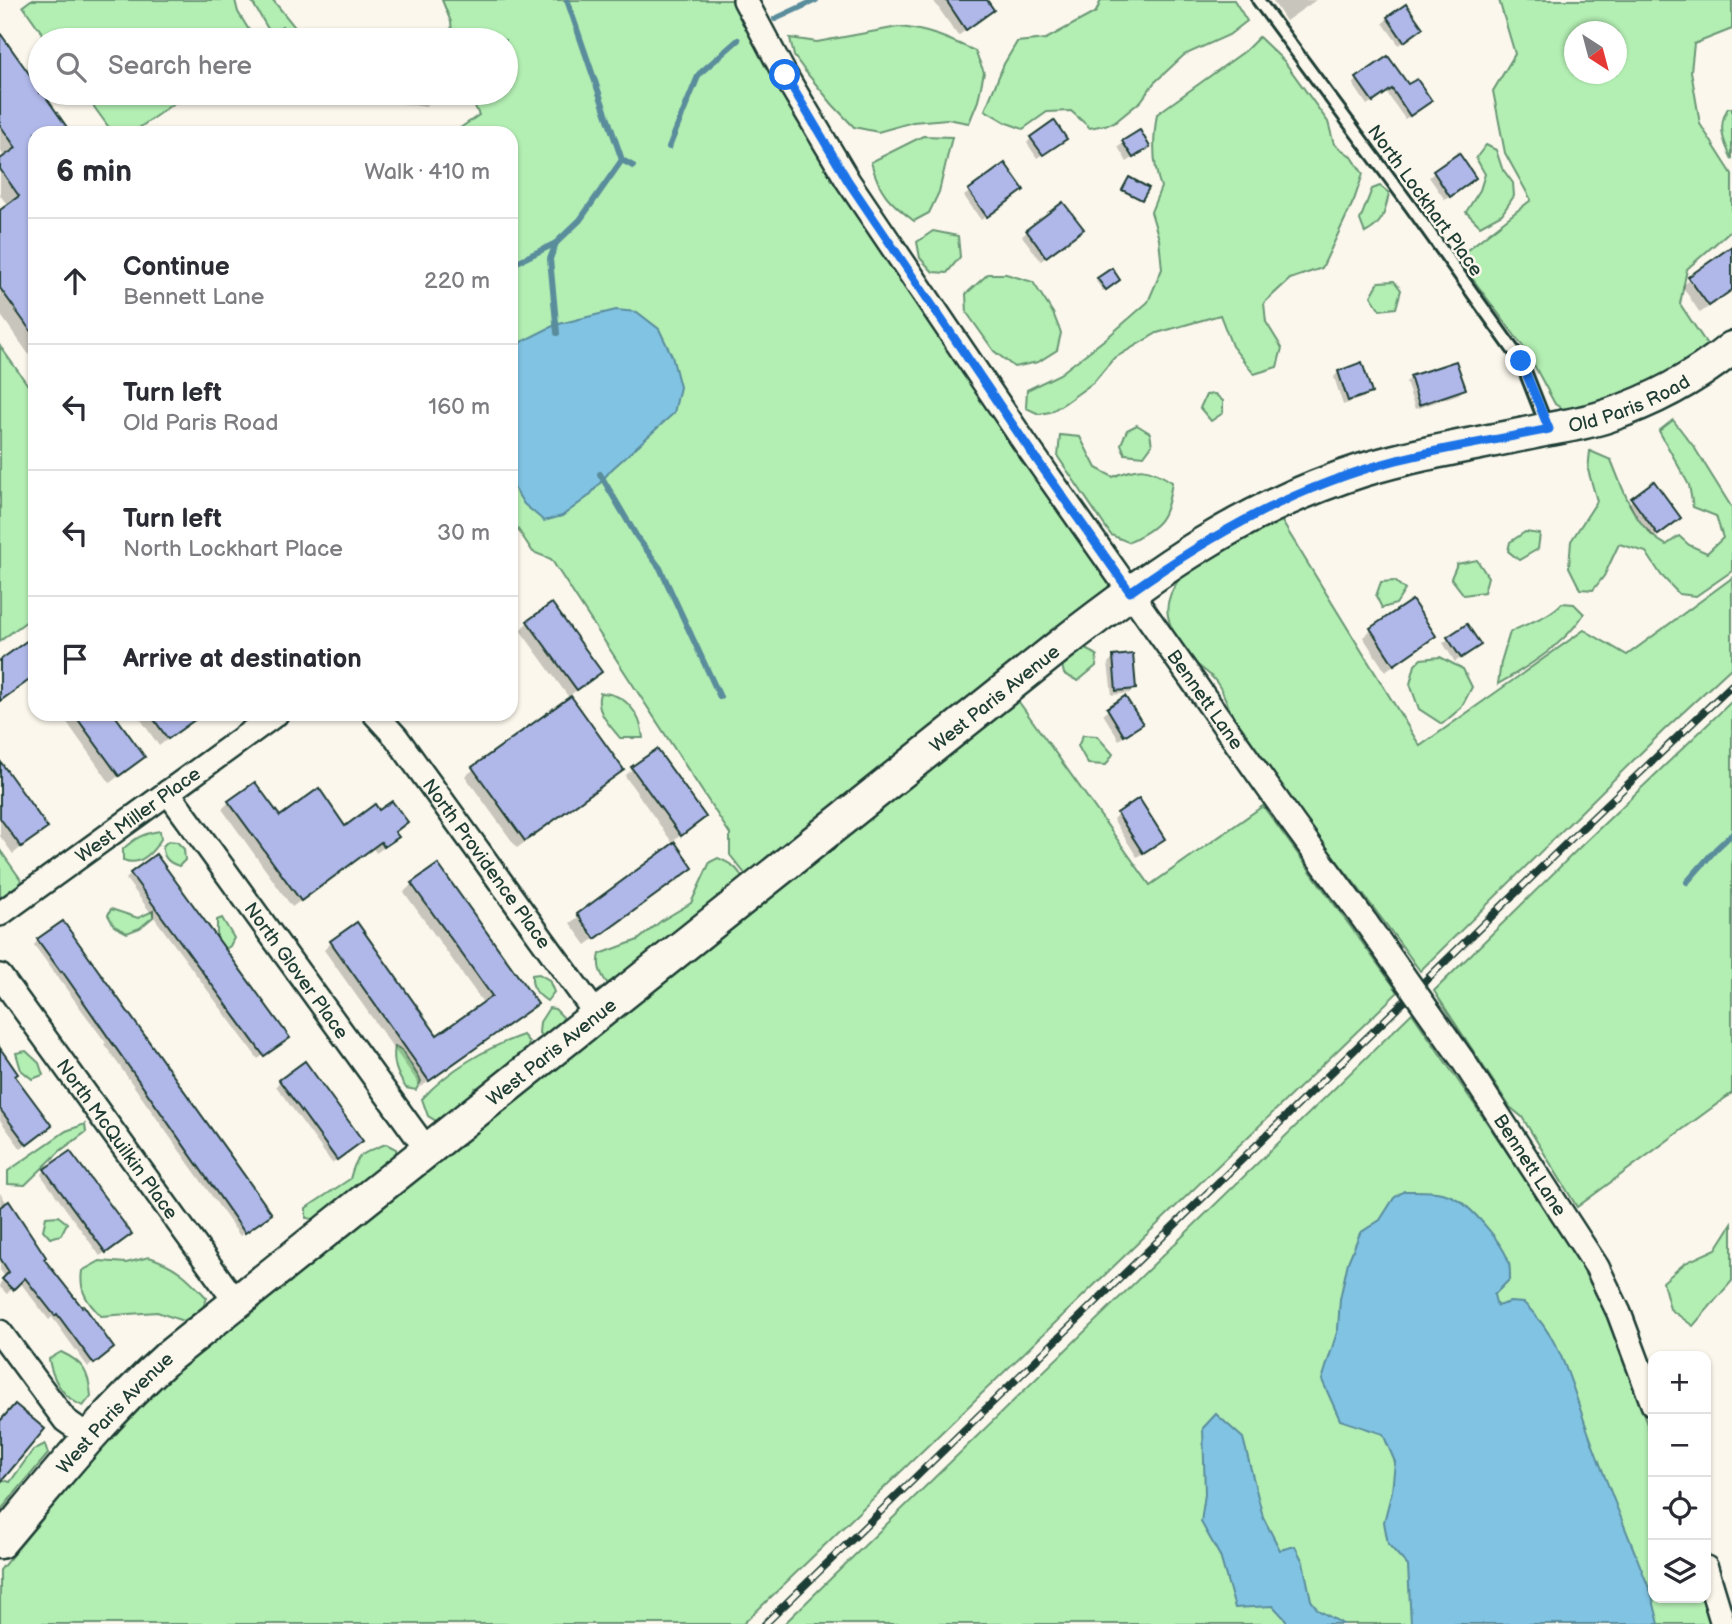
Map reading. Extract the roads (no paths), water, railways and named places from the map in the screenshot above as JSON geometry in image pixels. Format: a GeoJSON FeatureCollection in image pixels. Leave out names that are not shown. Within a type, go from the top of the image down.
{"type":"FeatureCollection","features":[{"type":"Feature","properties":{"kind":"main road","name":"Old Paris Road"},"geometry":{"type":"LineString","coordinates":[[1130,592],[1228,527],[1301,493],[1397,460],[1605,417],[1646,402],[1680,385],[1732,348]]}},
{"type":"Feature","properties":{"kind":"main road","name":"West Paris Avenue"},"geometry":{"type":"LineString","coordinates":[[0,1542],[89,1437],[138,1384],[168,1357],[1130,592]]}},
{"type":"Feature","properties":{"kind":"street","name":"Bennett Lane"},"geometry":{"type":"LineString","coordinates":[[745,0],[785,75],[848,181],[1025,443],[1462,1059],[1597,1267],[1619,1313],[1648,1391]]}},
{"type":"Feature","properties":{"kind":"street","name":"West Miller Place"},"geometry":{"type":"LineString","coordinates":[[0,914],[267,721]]}},
{"type":"Feature","properties":{"kind":"street","name":"North Providence Place"},"geometry":{"type":"LineString","coordinates":[[381,721],[396,737],[596,1014]]}},
{"type":"Feature","properties":{"kind":"street","name":"North Glover Place"},"geometry":{"type":"LineString","coordinates":[[169,793],[426,1150]]}},
{"type":"Feature","properties":{"kind":"street","name":"North McQuilkin Place"},"geometry":{"type":"LineString","coordinates":[[0,975],[236,1302]]}},
{"type":"Feature","properties":{"kind":"street"},"geometry":{"type":"LineString","coordinates":[[0,1332],[65,1420],[89,1437]]}},
{"type":"Feature","properties":{"kind":"street"},"geometry":{"type":"LineString","coordinates":[[1711,1584],[1723,1624]]}},
{"type":"Feature","properties":{"kind":"lane","name":"North Lockhart Place"},"geometry":{"type":"LineString","coordinates":[[1258,0],[1521,361],[1549,429]]}},
{"type":"Feature","properties":{"kind":"water"},"geometry":{"type":"Polygon","coordinates":[[[616,310],[637,312],[659,329],[672,356],[680,387],[674,413],[611,470],[589,496],[562,516],[544,521],[524,504],[518,494],[518,344],[555,325],[616,310]]]}},
{"type":"Feature","properties":{"kind":"water"},"geometry":{"type":"Polygon","coordinates":[[[1404,1191],[1435,1192],[1453,1197],[1477,1216],[1501,1246],[1509,1263],[1510,1279],[1494,1295],[1497,1306],[1510,1302],[1524,1303],[1556,1346],[1648,1586],[1648,1603],[1654,1603],[1659,1624],[1411,1624],[1408,1566],[1388,1544],[1384,1522],[1392,1491],[1395,1462],[1383,1434],[1340,1420],[1322,1380],[1338,1329],[1340,1299],[1348,1262],[1360,1233],[1380,1220],[1394,1198],[1404,1191]]]}},
{"type":"Feature","properties":{"kind":"water"},"geometry":{"type":"Polygon","coordinates":[[[1216,1414],[1243,1438],[1263,1517],[1280,1550],[1295,1546],[1303,1562],[1311,1600],[1318,1610],[1343,1624],[1287,1624],[1273,1606],[1235,1608],[1220,1556],[1201,1522],[1205,1494],[1203,1428],[1216,1414]]]}},
{"type":"Feature","properties":{"kind":"waterway"},"geometry":{"type":"LineString","coordinates":[[567,0],[622,160],[633,166]]}},
{"type":"Feature","properties":{"kind":"waterway"},"geometry":{"type":"LineString","coordinates":[[775,19],[816,0]]}},
{"type":"Feature","properties":{"kind":"waterway"},"geometry":{"type":"LineString","coordinates":[[669,147],[699,74],[738,40]]}},
{"type":"Feature","properties":{"kind":"waterway"},"geometry":{"type":"LineString","coordinates":[[557,333],[550,259],[556,243],[580,220],[622,160]]}},
{"type":"Feature","properties":{"kind":"waterway"},"geometry":{"type":"LineString","coordinates":[[518,262],[556,243]]}},
{"type":"Feature","properties":{"kind":"waterway"},"geometry":{"type":"LineString","coordinates":[[600,474],[637,537],[660,568],[720,697]]}},
{"type":"Feature","properties":{"kind":"waterway"},"geometry":{"type":"LineString","coordinates":[[1687,882],[1732,834]]}},
{"type":"Feature","properties":{"kind":"railway"},"geometry":{"type":"LineString","coordinates":[[765,1624],[1732,685]]}}]}
